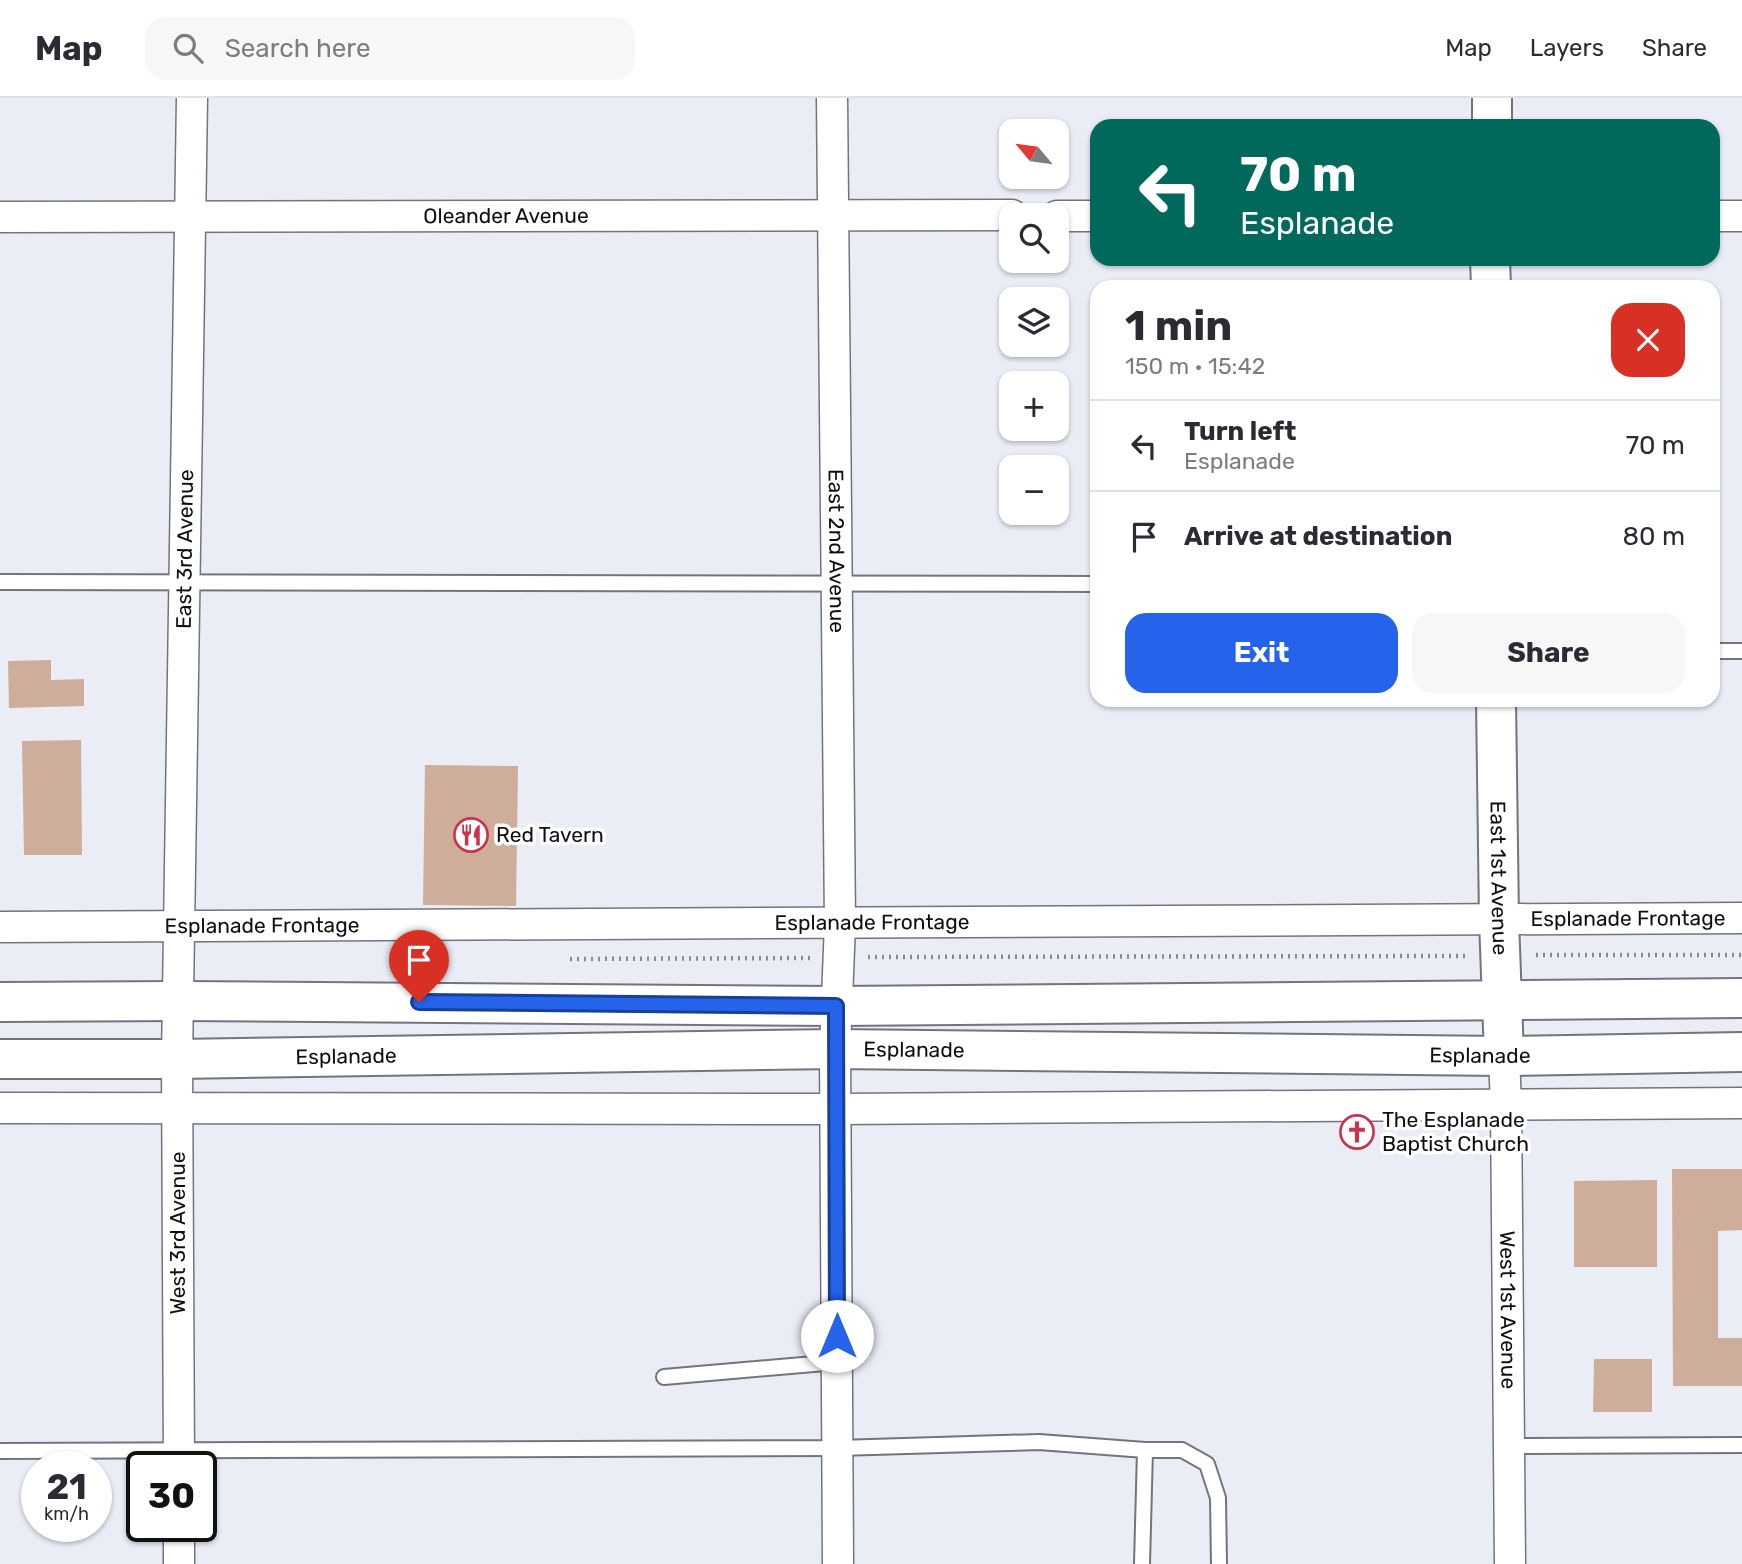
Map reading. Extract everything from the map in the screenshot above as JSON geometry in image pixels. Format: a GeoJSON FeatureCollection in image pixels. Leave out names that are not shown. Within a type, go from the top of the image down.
{"type":"FeatureCollection","features":[{"type":"Feature","properties":{"kind":"main road"},"geometry":{"type":"LineString","coordinates":[[1492,98],[1492,119]]}},
{"type":"Feature","properties":{"kind":"main road","name":"East 1st Avenue"},"geometry":{"type":"LineString","coordinates":[[1496,707],[1504,1056]]}},
{"type":"Feature","properties":{"kind":"main road","name":"Esplanade"},"geometry":{"type":"LineString","coordinates":[[0,1002],[179,1000],[836,1006],[1742,998]]}},
{"type":"Feature","properties":{"kind":"main road","name":"Esplanade"},"geometry":{"type":"LineString","coordinates":[[0,1059],[177,1059],[835,1049],[1504,1056],[1742,1052]]}},
{"type":"Feature","properties":{"kind":"street","name":"East 3rd Avenue"},"geometry":{"type":"LineString","coordinates":[[179,1000],[192,98]]}},
{"type":"Feature","properties":{"kind":"street","name":"East 2nd Avenue"},"geometry":{"type":"LineString","coordinates":[[832,98],[831,215],[840,924],[835,1049],[838,1564]]}},
{"type":"Feature","properties":{"kind":"street","name":"Oleander Avenue"},"geometry":{"type":"LineString","coordinates":[[0,217],[999,215]]}},
{"type":"Feature","properties":{"kind":"street"},"geometry":{"type":"LineString","coordinates":[[1069,216],[1090,216]]}},
{"type":"Feature","properties":{"kind":"street"},"geometry":{"type":"LineString","coordinates":[[1720,216],[1742,216]]}},
{"type":"Feature","properties":{"kind":"street","name":"Esplanade Frontage"},"geometry":{"type":"LineString","coordinates":[[0,927],[1742,918]]}},
{"type":"Feature","properties":{"kind":"street","name":"West 3rd Avenue"},"geometry":{"type":"LineString","coordinates":[[178,1451],[179,1000]]}},
{"type":"Feature","properties":{"kind":"street","name":"West 1st Avenue"},"geometry":{"type":"LineString","coordinates":[[1504,1056],[1510,1564]]}},
{"type":"Feature","properties":{"kind":"street"},"geometry":{"type":"LineString","coordinates":[[0,1108],[836,1109],[1742,1103]]}},
{"type":"Feature","properties":{"kind":"street"},"geometry":{"type":"LineString","coordinates":[[179,1542],[179,1564]]}},
{"type":"Feature","properties":{"kind":"lane"},"geometry":{"type":"LineString","coordinates":[[0,582],[1090,584]]}},
{"type":"Feature","properties":{"kind":"lane"},"geometry":{"type":"LineString","coordinates":[[1720,651],[1742,651]]}},
{"type":"Feature","properties":{"kind":"lane"},"geometry":{"type":"LineString","coordinates":[[664,1377],[837,1362]]}},
{"type":"Feature","properties":{"kind":"lane"},"geometry":{"type":"LineString","coordinates":[[217,1457],[838,1448],[1039,1442],[1182,1450],[1207,1464],[1218,1498],[1219,1564]]}},
{"type":"Feature","properties":{"kind":"lane"},"geometry":{"type":"LineString","coordinates":[[1509,1446],[1742,1445]]}},
{"type":"Feature","properties":{"kind":"lane"},"geometry":{"type":"LineString","coordinates":[[1142,1564],[1145,1450]]}},
{"type":"Feature","properties":{"kind":"lane"},"geometry":{"type":"LineString","coordinates":[[0,1451],[126,1456]]}},
{"type":"Feature","properties":{"kind":"building"},"geometry":{"type":"Polygon","coordinates":[[[51,660],[51,680],[84,679],[84,706],[9,708],[8,661],[51,660]]]}},
{"type":"Feature","properties":{"kind":"building"},"geometry":{"type":"Polygon","coordinates":[[[81,740],[82,855],[24,855],[22,741],[81,740]]]}},
{"type":"Feature","properties":{"kind":"building"},"geometry":{"type":"Polygon","coordinates":[[[425,765],[518,766],[516,906],[423,905],[425,765]]]}},
{"type":"Feature","properties":{"kind":"building"},"geometry":{"type":"Polygon","coordinates":[[[1672,1169],[1742,1169],[1742,1230],[1718,1231],[1718,1338],[1742,1338],[1742,1386],[1673,1386],[1672,1169]]]}},
{"type":"Feature","properties":{"kind":"building"},"geometry":{"type":"Polygon","coordinates":[[[1657,1180],[1657,1267],[1574,1267],[1574,1181],[1657,1180]]]}},
{"type":"Feature","properties":{"kind":"building"},"geometry":{"type":"Polygon","coordinates":[[[1594,1359],[1652,1359],[1652,1412],[1593,1412],[1594,1359]]]}},
{"type":"Feature","properties":{"kind":"place","name":"Red Tavern"},"geometry":{"type":"Point","coordinates":[471,835]}},
{"type":"Feature","properties":{"kind":"place","name":"The Esplanade Baptist Church"},"geometry":{"type":"Point","coordinates":[1357,1132]}},
{"type":"Feature","properties":{"kind":"route"},"geometry":{"type":"LineString","coordinates":[[419,1002],[836,1006],[837,1336]]}}]}
